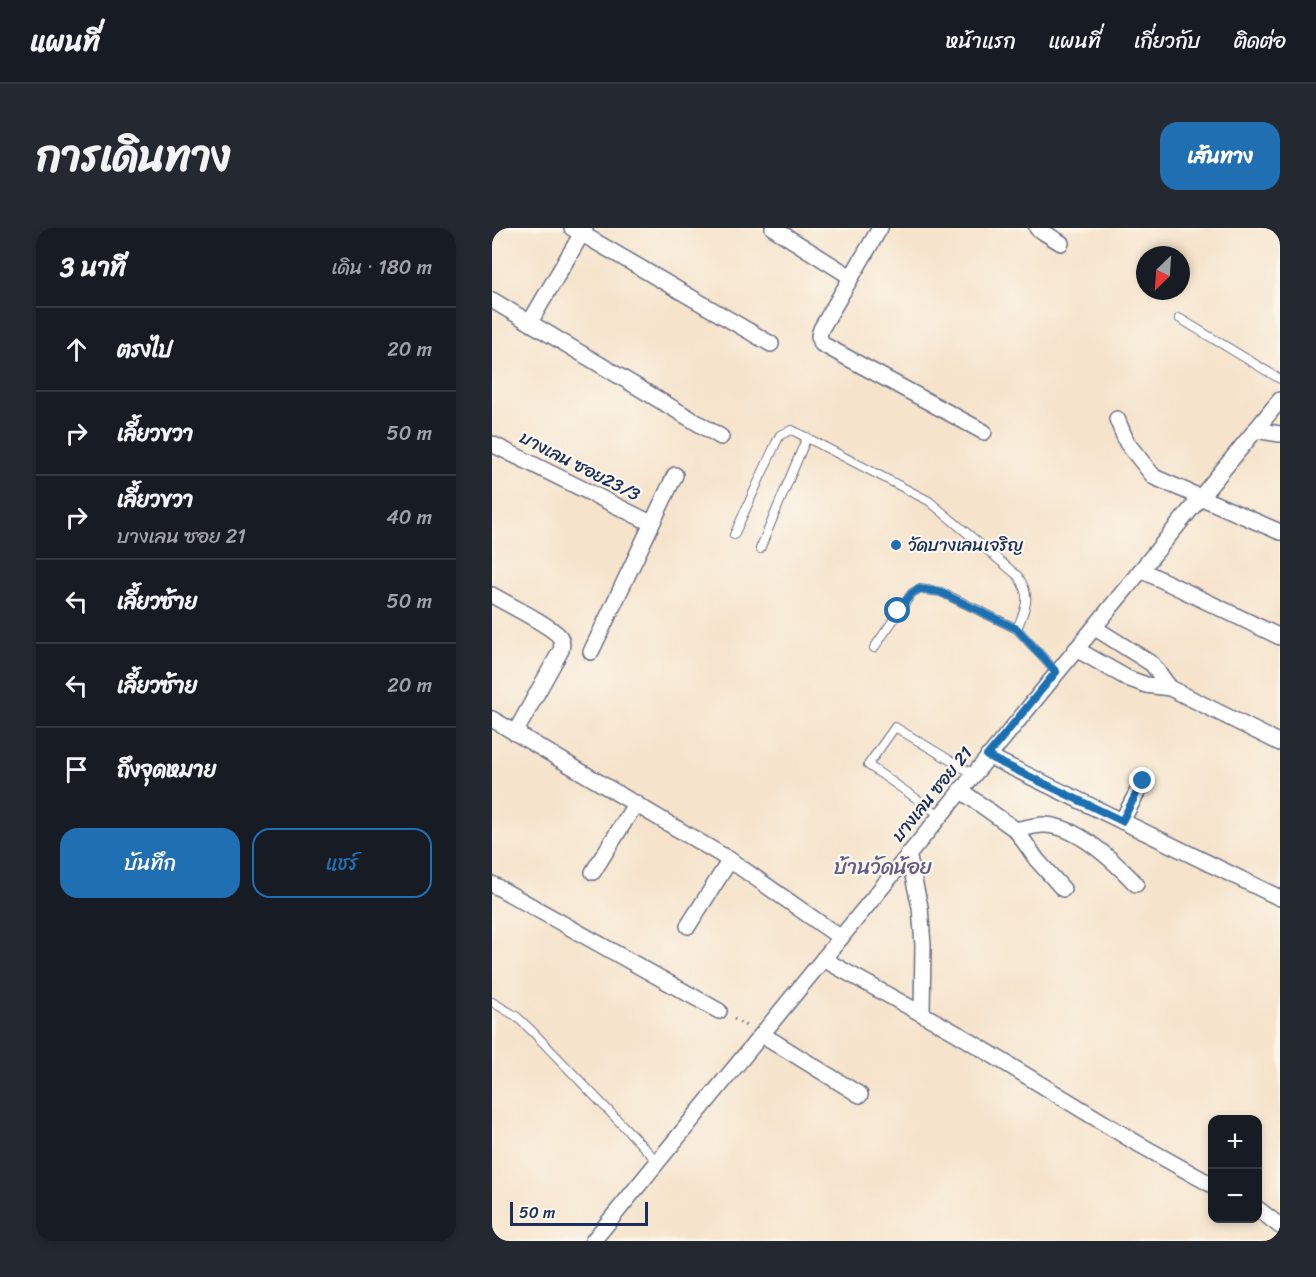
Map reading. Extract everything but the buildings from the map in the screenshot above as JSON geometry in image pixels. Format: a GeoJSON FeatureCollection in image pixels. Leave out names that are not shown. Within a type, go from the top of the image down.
{"type":"FeatureCollection","features":[{"type":"Feature","properties":{"kind":"street"},"geometry":{"type":"LineString","coordinates":[[773,228],[851,277]]}},
{"type":"Feature","properties":{"kind":"street"},"geometry":{"type":"LineString","coordinates":[[880,228],[821,329],[819,336],[822,344],[984,432]]}},
{"type":"Feature","properties":{"kind":"street"},"geometry":{"type":"LineString","coordinates":[[1037,228],[1061,243]]}},
{"type":"Feature","properties":{"kind":"street"},"geometry":{"type":"LineString","coordinates":[[530,322],[580,230],[771,344]]}},
{"type":"Feature","properties":{"kind":"street"},"geometry":{"type":"LineString","coordinates":[[492,300],[721,437]]}},
{"type":"Feature","properties":{"kind":"street","name":"บางเลน ซอย 21"},"geometry":{"type":"LineString","coordinates":[[593,1241],[1280,400]]}},
{"type":"Feature","properties":{"kind":"street"},"geometry":{"type":"LineString","coordinates":[[1117,419],[1127,442],[1154,477],[1280,531]]}},
{"type":"Feature","properties":{"kind":"street"},"geometry":{"type":"LineString","coordinates":[[1255,430],[1280,434]]}},
{"type":"Feature","properties":{"kind":"street","name":"บางเลน ซอย23/3"},"geometry":{"type":"LineString","coordinates":[[492,444],[651,523]]}},
{"type":"Feature","properties":{"kind":"street"},"geometry":{"type":"LineString","coordinates":[[591,652],[675,475]]}},
{"type":"Feature","properties":{"kind":"street"},"geometry":{"type":"LineString","coordinates":[[1141,570],[1280,637]]}},
{"type":"Feature","properties":{"kind":"street"},"geometry":{"type":"LineString","coordinates":[[492,595],[550,629],[559,636],[562,644],[561,650],[515,733]]}},
{"type":"Feature","properties":{"kind":"street"},"geometry":{"type":"LineString","coordinates":[[1095,628],[1152,664],[1170,688]]}},
{"type":"Feature","properties":{"kind":"street"},"geometry":{"type":"LineString","coordinates":[[1076,649],[1126,678],[1146,686],[1170,688],[1280,743]]}},
{"type":"Feature","properties":{"kind":"street"},"geometry":{"type":"LineString","coordinates":[[492,719],[730,860],[841,938]]}},
{"type":"Feature","properties":{"kind":"street"},"geometry":{"type":"LineString","coordinates":[[987,756],[1280,898]]}},
{"type":"Feature","properties":{"kind":"street"},"geometry":{"type":"LineString","coordinates":[[1122,821],[1143,781]]}},
{"type":"Feature","properties":{"kind":"street"},"geometry":{"type":"LineString","coordinates":[[960,790],[1016,830],[1037,860],[1063,889]]}},
{"type":"Feature","properties":{"kind":"street"},"geometry":{"type":"LineString","coordinates":[[593,872],[636,803]]}},
{"type":"Feature","properties":{"kind":"street"},"geometry":{"type":"LineString","coordinates":[[1016,830],[1045,825],[1059,829],[1109,856],[1136,884]]}},
{"type":"Feature","properties":{"kind":"street"},"geometry":{"type":"LineString","coordinates":[[908,854],[920,907],[923,945],[921,1013]]}},
{"type":"Feature","properties":{"kind":"street"},"geometry":{"type":"LineString","coordinates":[[688,926],[730,860]]}},
{"type":"Feature","properties":{"kind":"street"},"geometry":{"type":"LineString","coordinates":[[492,884],[719,1011]]}},
{"type":"Feature","properties":{"kind":"street"},"geometry":{"type":"LineString","coordinates":[[823,959],[921,1013],[1135,1142],[1208,1183]]}},
{"type":"Feature","properties":{"kind":"street"},"geometry":{"type":"LineString","coordinates":[[763,1035],[860,1095]]}},
{"type":"Feature","properties":{"kind":"street"},"geometry":{"type":"LineString","coordinates":[[1262,1213],[1280,1226]]}},
{"type":"Feature","properties":{"kind":"lane"},"geometry":{"type":"LineString","coordinates":[[1179,318],[1280,379]]}},
{"type":"Feature","properties":{"kind":"lane"},"geometry":{"type":"LineString","coordinates":[[734,535],[780,435],[792,430],[928,501],[1018,576],[1027,590],[1027,600],[1017,629]]}},
{"type":"Feature","properties":{"kind":"lane"},"geometry":{"type":"LineString","coordinates":[[760,549],[807,437]]}},
{"type":"Feature","properties":{"kind":"lane"},"geometry":{"type":"LineString","coordinates":[[874,648],[912,593],[919,589],[940,592],[1017,629],[1056,672]]}},
{"type":"Feature","properties":{"kind":"lane"},"geometry":{"type":"LineString","coordinates":[[940,815],[868,765],[895,727],[973,774]]}},
{"type":"Feature","properties":{"kind":"lane"},"geometry":{"type":"LineString","coordinates":[[492,1002],[516,1016],[532,1031],[659,1163]]}},
{"type":"Feature","properties":{"kind":"path"},"geometry":{"type":"LineString","coordinates":[[719,1011],[763,1035]]}},
{"type":"Feature","properties":{"kind":"place","name":"วัดบางเลนเจริญ"},"geometry":{"type":"Point","coordinates":[896,545]}},
{"type":"Feature","properties":{"kind":"district","name":"บ้านวัดน้อย"},"geometry":{"type":"Point","coordinates":[883,867]}},
{"type":"Feature","properties":{"kind":"route"},"geometry":{"type":"LineString","coordinates":[[898,611],[912,593],[919,589],[940,592],[1017,629],[1056,672],[987,756],[1122,821],[1143,781]]}}]}
